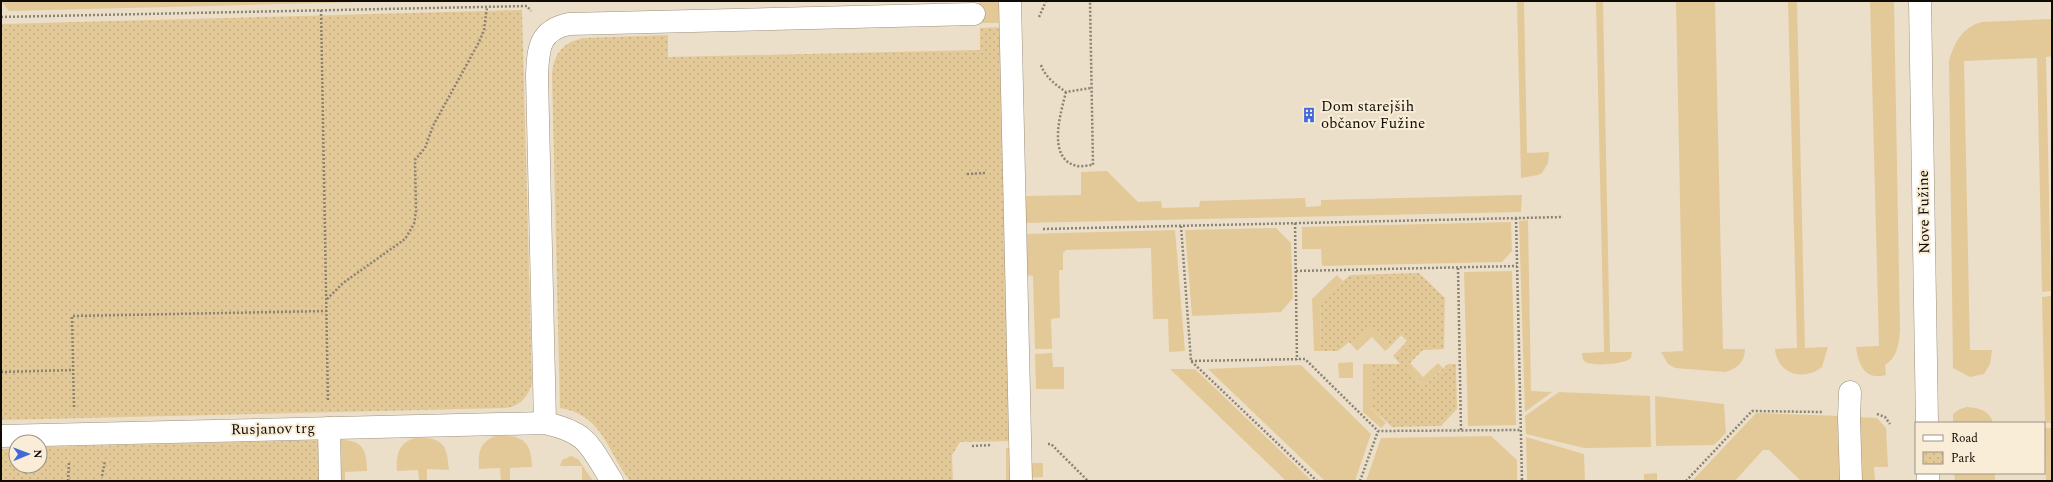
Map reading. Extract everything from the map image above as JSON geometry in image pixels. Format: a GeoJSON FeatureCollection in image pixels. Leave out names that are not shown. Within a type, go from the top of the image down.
{"type":"FeatureCollection","features":[{"type":"Feature","properties":{"kind":"street"},"geometry":{"type":"LineString","coordinates":[[1010,1],[1021,481]]}},
{"type":"Feature","properties":{"kind":"street","name":"Nove Fužine"},"geometry":{"type":"LineString","coordinates":[[1920,1],[1927,422]]}},
{"type":"Feature","properties":{"kind":"street"},"geometry":{"type":"LineString","coordinates":[[545,423],[537,76],[540,49],[548,32],[560,26],[569,24],[974,14]]}},
{"type":"Feature","properties":{"kind":"street"},"geometry":{"type":"LineString","coordinates":[[1850,403],[1851,481]]}},
{"type":"Feature","properties":{"kind":"street","name":"Rusjanov trg"},"geometry":{"type":"LineString","coordinates":[[1,436],[545,423],[572,431],[582,436],[612,481]]}},
{"type":"Feature","properties":{"kind":"street"},"geometry":{"type":"LineString","coordinates":[[329,428],[330,481]]}},
{"type":"Feature","properties":{"kind":"path"},"geometry":{"type":"LineString","coordinates":[[1039,19],[1046,1]]}},
{"type":"Feature","properties":{"kind":"path"},"geometry":{"type":"LineString","coordinates":[[1066,92],[1057,128],[1058,144],[1063,157],[1076,166],[1093,165],[1090,1]]}},
{"type":"Feature","properties":{"kind":"path"},"geometry":{"type":"LineString","coordinates":[[1,17],[527,6],[548,32]]}},
{"type":"Feature","properties":{"kind":"path"},"geometry":{"type":"LineString","coordinates":[[326,300],[343,283],[405,239],[414,224],[416,211],[415,160],[425,148],[434,126],[479,42],[484,30],[487,7]]}},
{"type":"Feature","properties":{"kind":"path"},"geometry":{"type":"LineString","coordinates":[[321,10],[329,428]]}},
{"type":"Feature","properties":{"kind":"path"},"geometry":{"type":"LineString","coordinates":[[1041,63],[1043,70],[1066,92]]}},
{"type":"Feature","properties":{"kind":"path"},"geometry":{"type":"LineString","coordinates":[[1066,92],[1091,88]]}},
{"type":"Feature","properties":{"kind":"path"},"geometry":{"type":"LineString","coordinates":[[1015,230],[1563,217]]}},
{"type":"Feature","properties":{"kind":"path"},"geometry":{"type":"LineString","coordinates":[[1516,218],[1522,481]]}},
{"type":"Feature","properties":{"kind":"path"},"geometry":{"type":"LineString","coordinates":[[1295,223],[1296,360]]}},
{"type":"Feature","properties":{"kind":"path"},"geometry":{"type":"LineString","coordinates":[[1180,226],[1191,361],[1317,481]]}},
{"type":"Feature","properties":{"kind":"path"},"geometry":{"type":"LineString","coordinates":[[1296,272],[1517,266]]}},
{"type":"Feature","properties":{"kind":"path"},"geometry":{"type":"LineString","coordinates":[[1458,268],[1461,430]]}},
{"type":"Feature","properties":{"kind":"path"},"geometry":{"type":"LineString","coordinates":[[74,434],[72,316],[326,311]]}},
{"type":"Feature","properties":{"kind":"path"},"geometry":{"type":"LineString","coordinates":[[1191,361],[1305,359],[1378,431],[1521,430]]}},
{"type":"Feature","properties":{"kind":"path"},"geometry":{"type":"LineString","coordinates":[[1,372],[73,370]]}},
{"type":"Feature","properties":{"kind":"path"},"geometry":{"type":"LineString","coordinates":[[1686,481],[1752,411],[1850,403]]}},
{"type":"Feature","properties":{"kind":"path"},"geometry":{"type":"LineString","coordinates":[[1360,481],[1378,431]]}},
{"type":"Feature","properties":{"kind":"path"},"geometry":{"type":"LineString","coordinates":[[1020,444],[1051,444],[1088,481]]}},
{"type":"Feature","properties":{"kind":"green space"},"geometry":{"type":"Polygon","coordinates":[[[1,1],[400,1],[9,11],[1,1]]]}},
{"type":"Feature","properties":{"kind":"green space"},"geometry":{"type":"Polygon","coordinates":[[[979,1],[1000,1],[1001,23],[980,23],[979,1]]]}},
{"type":"Feature","properties":{"kind":"green space"},"geometry":{"type":"Polygon","coordinates":[[[1517,1],[1524,1],[1527,153],[1549,152],[1548,163],[1542,173],[1521,178],[1517,1]]]}},
{"type":"Feature","properties":{"kind":"green space"},"geometry":{"type":"Polygon","coordinates":[[[1596,1],[1603,1],[1610,352],[1632,352],[1631,358],[1628,360],[1604,364],[1592,364],[1585,362],[1582,356],[1582,353],[1604,352],[1596,1]]]}},
{"type":"Feature","properties":{"kind":"green space"},"geometry":{"type":"Polygon","coordinates":[[[1676,1],[1715,1],[1723,349],[1745,349],[1744,358],[1740,364],[1737,367],[1725,372],[1675,368],[1668,364],[1661,352],[1683,351],[1676,1]]]}},
{"type":"Feature","properties":{"kind":"green space"},"geometry":{"type":"Polygon","coordinates":[[[1788,1],[1797,1],[1805,348],[1828,347],[1822,367],[1815,372],[1807,374],[1792,373],[1786,370],[1777,358],[1775,349],[1797,348],[1788,1]]]}},
{"type":"Feature","properties":{"kind":"green space"},"geometry":{"type":"Polygon","coordinates":[[[1870,1],[1894,1],[1900,329],[1895,354],[1893,358],[1885,365],[1886,375],[1878,376],[1867,373],[1858,359],[1856,347],[1879,346],[1870,1]]]}},
{"type":"Feature","properties":{"kind":"green space"},"geometry":{"type":"Polygon","coordinates":[[[522,10],[532,382],[529,392],[523,400],[515,405],[505,408],[1,420],[1,24],[522,10]]]}},
{"type":"Feature","properties":{"kind":"green space"},"geometry":{"type":"Polygon","coordinates":[[[2052,19],[2052,56],[2046,57],[2051,291],[2042,292],[2037,58],[1964,61],[1970,350],[1992,350],[1990,364],[1984,374],[1970,377],[1953,368],[1949,61],[1956,42],[1964,32],[1975,24],[1982,22],[2052,19]]]}},
{"type":"Feature","properties":{"kind":"green space"},"geometry":{"type":"Polygon","coordinates":[[[1001,27],[1011,441],[960,442],[952,455],[953,481],[630,481],[595,426],[574,412],[560,408],[552,76],[554,61],[560,50],[570,43],[584,38],[668,35],[668,57],[980,50],[980,28],[1001,27]]]}},
{"type":"Feature","properties":{"kind":"green space"},"geometry":{"type":"Polygon","coordinates":[[[1107,171],[1138,202],[1161,201],[1162,208],[1199,207],[1200,201],[1305,198],[1306,207],[1321,206],[1321,200],[1522,195],[1521,212],[1022,223],[1025,196],[1081,195],[1081,172],[1107,171]]]}},
{"type":"Feature","properties":{"kind":"green space"},"geometry":{"type":"Polygon","coordinates":[[[1528,220],[1531,391],[1552,392],[1525,412],[1519,221],[1528,220]]]}},
{"type":"Feature","properties":{"kind":"green space"},"geometry":{"type":"Polygon","coordinates":[[[1511,222],[1512,251],[1502,262],[1322,266],[1321,249],[1302,249],[1302,227],[1511,222]]]}},
{"type":"Feature","properties":{"kind":"green space"},"geometry":{"type":"Polygon","coordinates":[[[1276,228],[1291,243],[1293,298],[1281,312],[1192,316],[1185,230],[1276,228]]]}},
{"type":"Feature","properties":{"kind":"green space"},"geometry":{"type":"Polygon","coordinates":[[[1175,230],[1185,351],[1169,352],[1168,319],[1153,319],[1151,248],[1066,250],[1063,253],[1063,270],[1059,270],[1060,318],[1051,319],[1052,349],[1035,349],[1033,276],[1024,275],[1023,234],[1175,230]]]}},
{"type":"Feature","properties":{"kind":"green space"},"geometry":{"type":"Polygon","coordinates":[[[1512,271],[1516,425],[1468,426],[1464,272],[1512,271]]]}},
{"type":"Feature","properties":{"kind":"green space"},"geometry":{"type":"Polygon","coordinates":[[[1419,273],[1445,298],[1444,349],[1423,350],[1405,368],[1423,387],[1448,364],[1456,364],[1457,409],[1441,426],[1392,427],[1371,408],[1371,364],[1400,364],[1393,356],[1407,341],[1401,335],[1391,346],[1372,327],[1353,346],[1349,342],[1338,351],[1321,351],[1320,301],[1350,275],[1419,273]]]}},
{"type":"Feature","properties":{"kind":"green space"},"geometry":{"type":"Polygon","coordinates":[[[1337,275],[1343,281],[1320,301],[1321,351],[1314,351],[1312,299],[1337,275]]]}},
{"type":"Feature","properties":{"kind":"green space"},"geometry":{"type":"Polygon","coordinates":[[[2051,296],[2052,423],[2045,423],[2042,297],[2051,296]]]}},
{"type":"Feature","properties":{"kind":"green space"},"geometry":{"type":"Polygon","coordinates":[[[1372,327],[1391,346],[1385,351],[1372,337],[1357,351],[1353,346],[1372,327]]]}},
{"type":"Feature","properties":{"kind":"green space"},"geometry":{"type":"Polygon","coordinates":[[[1052,353],[1053,367],[1064,367],[1064,389],[1036,389],[1035,354],[1052,353]]]}},
{"type":"Feature","properties":{"kind":"green space"},"geometry":{"type":"Polygon","coordinates":[[[1353,362],[1353,378],[1339,378],[1338,363],[1353,362]]]}},
{"type":"Feature","properties":{"kind":"green space"},"geometry":{"type":"Polygon","coordinates":[[[1410,363],[1423,377],[1438,363],[1443,368],[1423,387],[1404,368],[1410,363]]]}},
{"type":"Feature","properties":{"kind":"green space"},"geometry":{"type":"Polygon","coordinates":[[[1363,364],[1371,364],[1371,408],[1386,423],[1381,428],[1363,412],[1363,364]]]}},
{"type":"Feature","properties":{"kind":"green space"},"geometry":{"type":"Polygon","coordinates":[[[1301,365],[1371,434],[1355,481],[1325,481],[1208,369],[1301,365]]]}},
{"type":"Feature","properties":{"kind":"green space"},"geometry":{"type":"Polygon","coordinates":[[[1170,369],[1195,369],[1312,481],[1286,481],[1170,369]]]}},
{"type":"Feature","properties":{"kind":"green space"},"geometry":{"type":"Polygon","coordinates":[[[1559,392],[1650,396],[1651,447],[1584,448],[1526,434],[1525,416],[1559,392]]]}},
{"type":"Feature","properties":{"kind":"green space"},"geometry":{"type":"Polygon","coordinates":[[[1655,396],[1724,404],[1726,433],[1714,445],[1656,446],[1655,396]]]}},
{"type":"Feature","properties":{"kind":"green space"},"geometry":{"type":"Polygon","coordinates":[[[1967,407],[1983,410],[1989,415],[1992,422],[1953,422],[1953,414],[1960,409],[1967,407]]]}},
{"type":"Feature","properties":{"kind":"green space"},"geometry":{"type":"Polygon","coordinates":[[[1756,413],[1840,416],[1842,481],[1801,481],[1769,450],[1763,450],[1735,481],[1692,481],[1756,413]]]}},
{"type":"Feature","properties":{"kind":"green space"},"geometry":{"type":"Polygon","coordinates":[[[1857,417],[1877,418],[1886,428],[1888,467],[1874,467],[1875,481],[1860,481],[1857,417]]]}},
{"type":"Feature","properties":{"kind":"green space"},"geometry":{"type":"Polygon","coordinates":[[[2045,428],[2052,428],[2052,481],[2046,481],[2045,428]]]}},
{"type":"Feature","properties":{"kind":"green space"},"geometry":{"type":"Polygon","coordinates":[[[495,436],[512,436],[523,441],[529,450],[532,467],[510,468],[510,481],[501,481],[500,468],[479,469],[479,453],[483,445],[495,436]]]}},
{"type":"Feature","properties":{"kind":"green space"},"geometry":{"type":"Polygon","coordinates":[[[1491,436],[1517,460],[1517,481],[1366,481],[1381,438],[1491,436]]]}},
{"type":"Feature","properties":{"kind":"green space"},"geometry":{"type":"Polygon","coordinates":[[[1526,437],[1584,454],[1585,481],[1527,481],[1526,437]]]}},
{"type":"Feature","properties":{"kind":"green space"},"geometry":{"type":"Polygon","coordinates":[[[415,438],[431,439],[441,444],[447,453],[449,470],[427,469],[427,481],[419,481],[418,470],[397,471],[399,450],[409,440],[415,438]]]}},
{"type":"Feature","properties":{"kind":"green space"},"geometry":{"type":"Polygon","coordinates":[[[325,440],[326,481],[1,481],[2,449],[8,449],[8,474],[48,474],[48,447],[325,440]]]}},
{"type":"Feature","properties":{"kind":"green space"},"geometry":{"type":"Polygon","coordinates":[[[334,440],[350,441],[360,445],[366,455],[367,471],[345,472],[345,481],[335,481],[334,440]]]}},
{"type":"Feature","properties":{"kind":"green space"},"geometry":{"type":"Polygon","coordinates":[[[1006,448],[1011,448],[1012,481],[1006,481],[1006,448]]]}},
{"type":"Feature","properties":{"kind":"green space"},"geometry":{"type":"Polygon","coordinates":[[[571,456],[578,459],[593,481],[582,481],[582,466],[560,466],[562,460],[571,456]]]}},
{"type":"Feature","properties":{"kind":"green space"},"geometry":{"type":"Polygon","coordinates":[[[1028,463],[1043,463],[1043,477],[1028,478],[1028,463]]]}},
{"type":"Feature","properties":{"kind":"green space"},"geometry":{"type":"Polygon","coordinates":[[[1657,473],[1657,481],[1644,481],[1644,474],[1657,473]]]}},
{"type":"Feature","properties":{"kind":"green space"},"geometry":{"type":"Polygon","coordinates":[[[1954,474],[1995,474],[1995,481],[1955,481],[1954,474]]]}},
{"type":"Feature","properties":{"kind":"place","name":"Dom starejših občanov Fužine"},"geometry":{"type":"Point","coordinates":[1309,115]}}]}
